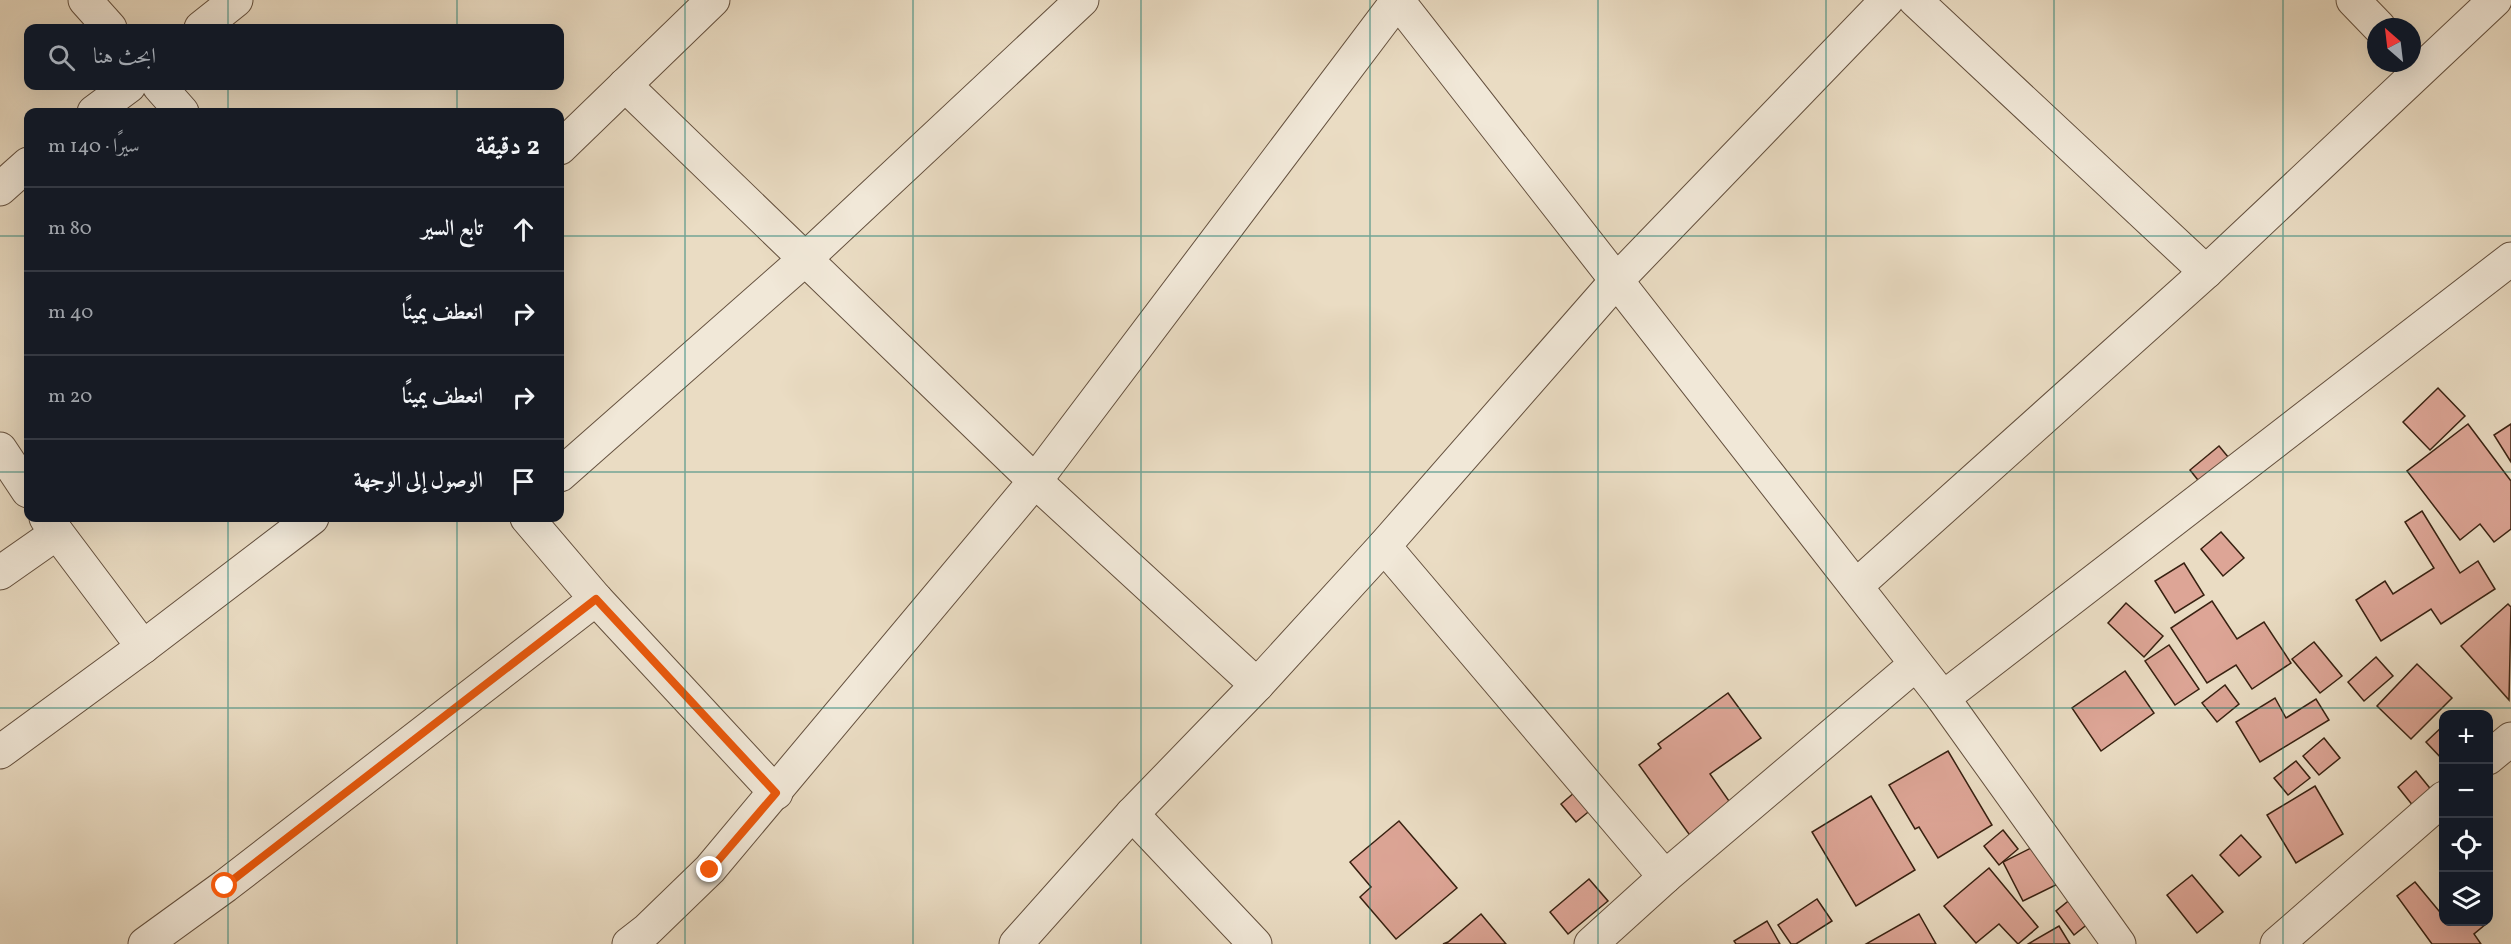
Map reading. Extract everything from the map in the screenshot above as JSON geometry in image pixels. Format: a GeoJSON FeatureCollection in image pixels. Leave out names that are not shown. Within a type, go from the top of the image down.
{"type":"FeatureCollection","features":[{"type":"Feature","properties":{"kind":"street"},"geometry":{"type":"LineString","coordinates":[[85,0],[106,24]]}},
{"type":"Feature","properties":{"kind":"street"},"geometry":{"type":"LineString","coordinates":[[206,24],[236,0]]}},
{"type":"Feature","properties":{"kind":"street"},"geometry":{"type":"LineString","coordinates":[[564,144],[713,0]]}},
{"type":"Feature","properties":{"kind":"street"},"geometry":{"type":"LineString","coordinates":[[564,471],[804,260],[1082,0]]}},
{"type":"Feature","properties":{"kind":"street"},"geometry":{"type":"LineString","coordinates":[[645,939],[710,870],[776,793],[1035,481],[1398,0],[1943,698],[2120,944]]}},
{"type":"Feature","properties":{"kind":"street"},"geometry":{"type":"LineString","coordinates":[[1017,944],[1132,814],[1257,685],[1384,546],[1617,280],[1887,0]]}},
{"type":"Feature","properties":{"kind":"street"},"geometry":{"type":"LineString","coordinates":[[1915,0],[2206,272]]}},
{"type":"Feature","properties":{"kind":"street"},"geometry":{"type":"LineString","coordinates":[[2353,0],[2370,18]]}},
{"type":"Feature","properties":{"kind":"street"},"geometry":{"type":"LineString","coordinates":[[2421,61],[2495,0]]}},
{"type":"Feature","properties":{"kind":"street"},"geometry":{"type":"LineString","coordinates":[[1856,586],[2206,272],[2409,72]]}},
{"type":"Feature","properties":{"kind":"street"},"geometry":{"type":"LineString","coordinates":[[625,85],[1035,481],[1257,685]]}},
{"type":"Feature","properties":{"kind":"street"},"geometry":{"type":"LineString","coordinates":[[99,108],[124,90]]}},
{"type":"Feature","properties":{"kind":"street"},"geometry":{"type":"LineString","coordinates":[[163,90],[178,108]]}},
{"type":"Feature","properties":{"kind":"street"},"geometry":{"type":"LineString","coordinates":[[0,189],[24,168]]}},
{"type":"Feature","properties":{"kind":"street"},"geometry":{"type":"LineString","coordinates":[[1943,698],[2511,260]]}},
{"type":"Feature","properties":{"kind":"street"},"geometry":{"type":"LineString","coordinates":[[0,449],[24,485]]}},
{"type":"Feature","properties":{"kind":"street"},"geometry":{"type":"LineString","coordinates":[[0,752],[307,522]]}},
{"type":"Feature","properties":{"kind":"street"},"geometry":{"type":"LineString","coordinates":[[530,522],[596,599],[776,793]]}},
{"type":"Feature","properties":{"kind":"street"},"geometry":{"type":"LineString","coordinates":[[0,573],[52,525],[143,647]]}},
{"type":"Feature","properties":{"kind":"street"},"geometry":{"type":"LineString","coordinates":[[1384,546],[1665,877]]}},
{"type":"Feature","properties":{"kind":"street"},"geometry":{"type":"LineString","coordinates":[[145,944],[225,886],[596,599]]}},
{"type":"Feature","properties":{"kind":"street"},"geometry":{"type":"LineString","coordinates":[[1591,944],[1665,877],[1916,663]]}},
{"type":"Feature","properties":{"kind":"street"},"geometry":{"type":"LineString","coordinates":[[2493,755],[2511,739]]}},
{"type":"Feature","properties":{"kind":"street"},"geometry":{"type":"LineString","coordinates":[[2277,944],[2439,802]]}},
{"type":"Feature","properties":{"kind":"street"},"geometry":{"type":"LineString","coordinates":[[1132,814],[1255,944]]}},
{"type":"Feature","properties":{"kind":"building"},"geometry":{"type":"Polygon","coordinates":[[[2438,388],[2465,416],[2430,450],[2403,422],[2438,388]]]}},
{"type":"Feature","properties":{"kind":"building"},"geometry":{"type":"Polygon","coordinates":[[[2468,424],[2511,481],[2511,529],[2494,542],[2480,524],[2460,540],[2407,471],[2468,424]]]}},
{"type":"Feature","properties":{"kind":"building"},"geometry":{"type":"Polygon","coordinates":[[[2511,424],[2511,462],[2494,435],[2511,424]]]}},
{"type":"Feature","properties":{"kind":"building"},"geometry":{"type":"Polygon","coordinates":[[[2219,446],[2238,469],[2209,494],[2190,470],[2219,446]]]}},
{"type":"Feature","properties":{"kind":"building"},"geometry":{"type":"Polygon","coordinates":[[[2422,511],[2460,573],[2478,561],[2495,589],[2441,624],[2431,609],[2381,641],[2356,600],[2385,581],[2393,594],[2434,568],[2405,522],[2422,511]]]}},
{"type":"Feature","properties":{"kind":"building"},"geometry":{"type":"Polygon","coordinates":[[[2221,532],[2244,558],[2223,576],[2201,549],[2221,532]]]}},
{"type":"Feature","properties":{"kind":"building"},"geometry":{"type":"Polygon","coordinates":[[[2184,563],[2204,595],[2175,613],[2155,581],[2184,563]]]}},
{"type":"Feature","properties":{"kind":"building"},"geometry":{"type":"Polygon","coordinates":[[[2212,601],[2237,639],[2264,622],[2291,663],[2252,689],[2236,665],[2207,683],[2171,628],[2212,601]]]}},
{"type":"Feature","properties":{"kind":"building"},"geometry":{"type":"Polygon","coordinates":[[[2126,603],[2163,636],[2144,657],[2108,623],[2126,603]]]}},
{"type":"Feature","properties":{"kind":"building"},"geometry":{"type":"Polygon","coordinates":[[[2508,604],[2511,607],[2509,700],[2461,646],[2508,604]]]}},
{"type":"Feature","properties":{"kind":"building"},"geometry":{"type":"Polygon","coordinates":[[[2314,642],[2342,676],[2320,693],[2292,659],[2314,642]]]}},
{"type":"Feature","properties":{"kind":"building"},"geometry":{"type":"Polygon","coordinates":[[[2169,645],[2199,689],[2175,705],[2145,661],[2169,645]]]}},
{"type":"Feature","properties":{"kind":"building"},"geometry":{"type":"Polygon","coordinates":[[[2376,657],[2393,676],[2364,701],[2348,682],[2376,657]]]}},
{"type":"Feature","properties":{"kind":"building"},"geometry":{"type":"Polygon","coordinates":[[[2417,664],[2452,698],[2411,739],[2377,706],[2417,664]]]}},
{"type":"Feature","properties":{"kind":"building"},"geometry":{"type":"Polygon","coordinates":[[[2125,671],[2154,713],[2101,751],[2072,708],[2125,671]]]}},
{"type":"Feature","properties":{"kind":"building"},"geometry":{"type":"Polygon","coordinates":[[[2225,685],[2239,704],[2217,722],[2202,703],[2225,685]]]}},
{"type":"Feature","properties":{"kind":"building"},"geometry":{"type":"Polygon","coordinates":[[[1728,693],[1761,738],[1710,774],[1736,811],[1694,841],[1639,765],[1661,748],[1658,744],[1728,693]]]}},
{"type":"Feature","properties":{"kind":"building"},"geometry":{"type":"Polygon","coordinates":[[[2275,698],[2286,718],[2316,699],[2329,720],[2260,762],[2236,722],[2275,698]]]}},
{"type":"Feature","properties":{"kind":"building"},"geometry":{"type":"Polygon","coordinates":[[[2439,730],[2439,756],[2426,742],[2439,730]]]}},
{"type":"Feature","properties":{"kind":"building"},"geometry":{"type":"Polygon","coordinates":[[[2324,738],[2340,758],[2319,775],[2303,756],[2324,738]]]}},
{"type":"Feature","properties":{"kind":"building"},"geometry":{"type":"Polygon","coordinates":[[[1948,751],[1992,825],[1938,858],[1919,827],[1915,829],[1889,785],[1948,751]]]}},
{"type":"Feature","properties":{"kind":"building"},"geometry":{"type":"Polygon","coordinates":[[[2296,761],[2310,778],[2288,795],[2274,778],[2296,761]]]}},
{"type":"Feature","properties":{"kind":"building"},"geometry":{"type":"Polygon","coordinates":[[[2416,771],[2433,792],[2414,807],[2398,787],[2416,771]]]}},
{"type":"Feature","properties":{"kind":"building"},"geometry":{"type":"Polygon","coordinates":[[[1582,786],[1598,804],[1576,822],[1561,804],[1582,786]]]}},
{"type":"Feature","properties":{"kind":"building"},"geometry":{"type":"Polygon","coordinates":[[[2315,786],[2343,834],[2296,863],[2267,815],[2315,786]]]}},
{"type":"Feature","properties":{"kind":"building"},"geometry":{"type":"Polygon","coordinates":[[[1871,796],[1915,870],[1856,906],[1812,832],[1871,796]]]}},
{"type":"Feature","properties":{"kind":"building"},"geometry":{"type":"Polygon","coordinates":[[[1399,821],[1457,888],[1396,939],[1360,897],[1371,887],[1350,862],[1399,821]]]}},
{"type":"Feature","properties":{"kind":"building"},"geometry":{"type":"Polygon","coordinates":[[[2003,830],[2018,849],[1999,865],[1984,846],[2003,830]]]}},
{"type":"Feature","properties":{"kind":"building"},"geometry":{"type":"Polygon","coordinates":[[[2241,835],[2261,857],[2239,876],[2220,855],[2241,835]]]}},
{"type":"Feature","properties":{"kind":"building"},"geometry":{"type":"Polygon","coordinates":[[[2045,841],[2064,881],[2023,901],[2003,862],[2045,841]]]}},
{"type":"Feature","properties":{"kind":"building"},"geometry":{"type":"Polygon","coordinates":[[[1989,868],[2038,927],[2018,944],[1999,924],[1976,943],[1944,906],[1989,868]]]}},
{"type":"Feature","properties":{"kind":"building"},"geometry":{"type":"Polygon","coordinates":[[[2192,875],[2223,912],[2197,933],[2167,895],[2192,875]]]}},
{"type":"Feature","properties":{"kind":"building"},"geometry":{"type":"Polygon","coordinates":[[[1589,879],[1608,901],[1568,934],[1550,912],[1589,879]]]}},
{"type":"Feature","properties":{"kind":"building"},"geometry":{"type":"Polygon","coordinates":[[[2415,882],[2439,911],[2439,926],[2484,926],[2474,934],[2481,944],[2432,944],[2397,896],[2415,882]]]}},
{"type":"Feature","properties":{"kind":"building"},"geometry":{"type":"Polygon","coordinates":[[[2077,894],[2095,918],[2074,935],[2056,911],[2077,894]]]}},
{"type":"Feature","properties":{"kind":"building"},"geometry":{"type":"Polygon","coordinates":[[[1817,899],[1832,921],[1796,944],[1791,944],[1778,925],[1817,899]]]}},
{"type":"Feature","properties":{"kind":"building"},"geometry":{"type":"Polygon","coordinates":[[[1481,914],[1506,944],[1443,944],[1448,942],[1481,914]]]}},
{"type":"Feature","properties":{"kind":"building"},"geometry":{"type":"Polygon","coordinates":[[[1919,914],[1936,944],[1866,944],[1919,914]]]}},
{"type":"Feature","properties":{"kind":"building"},"geometry":{"type":"Polygon","coordinates":[[[1767,921],[1780,944],[1736,944],[1734,941],[1767,921]]]}},
{"type":"Feature","properties":{"kind":"building"},"geometry":{"type":"Polygon","coordinates":[[[2059,926],[2070,944],[2028,944],[2059,926]]]}},
{"type":"Feature","properties":{"kind":"route"},"geometry":{"type":"LineString","coordinates":[[225,886],[596,599],[776,793],[710,870]]}}]}
